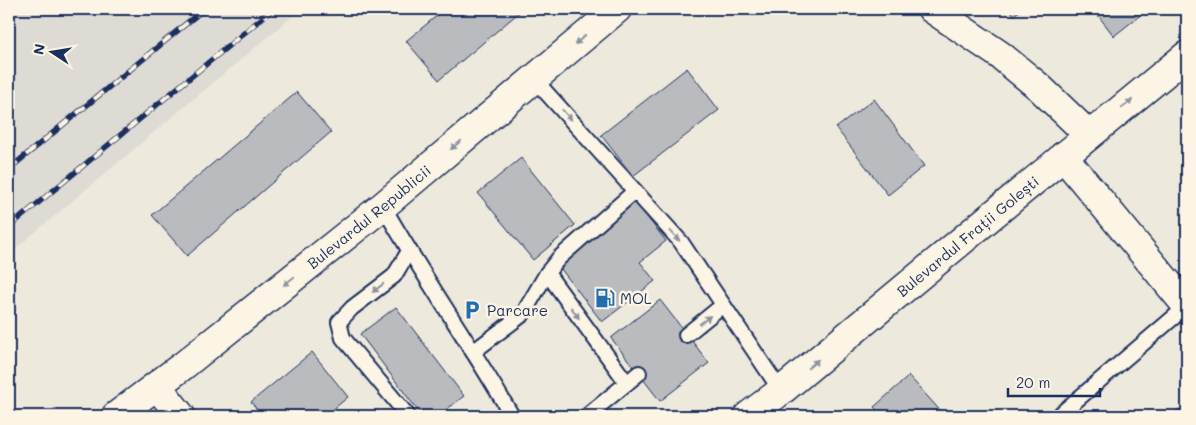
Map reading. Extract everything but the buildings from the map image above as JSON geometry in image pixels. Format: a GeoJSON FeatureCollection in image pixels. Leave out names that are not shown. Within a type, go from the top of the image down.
{"type":"FeatureCollection","features":[{"type":"Feature","properties":{"kind":"main road","name":"Bulevardul Republicii"},"geometry":{"type":"LineString","coordinates":[[116,416],[157,386],[383,206],[618,9]]}},
{"type":"Feature","properties":{"kind":"main road"},"geometry":{"type":"LineString","coordinates":[[932,9],[1000,55],[1039,87],[1089,135]]}},
{"type":"Feature","properties":{"kind":"main road","name":"Bulevardul Frații Golești"},"geometry":{"type":"LineString","coordinates":[[748,416],[781,391],[1187,55]]}},
{"type":"Feature","properties":{"kind":"main road"},"geometry":{"type":"LineString","coordinates":[[1063,156],[1187,306]]}},
{"type":"Feature","properties":{"kind":"main road"},"geometry":{"type":"LineString","coordinates":[[157,386],[181,416]]}},
{"type":"Feature","properties":{"kind":"lane"},"geometry":{"type":"LineString","coordinates":[[534,79],[681,242],[781,391]]}},
{"type":"Feature","properties":{"kind":"lane"},"geometry":{"type":"LineString","coordinates":[[473,352],[523,314],[546,273],[559,258],[635,191]]}},
{"type":"Feature","properties":{"kind":"lane"},"geometry":{"type":"LineString","coordinates":[[383,206],[512,416]]}},
{"type":"Feature","properties":{"kind":"lane"},"geometry":{"type":"LineString","coordinates":[[408,416],[343,338],[339,322],[352,308],[394,276],[409,251]]}},
{"type":"Feature","properties":{"kind":"lane"},"geometry":{"type":"LineString","coordinates":[[546,273],[627,383]]}},
{"type":"Feature","properties":{"kind":"lane"},"geometry":{"type":"LineString","coordinates":[[686,335],[723,305]]}},
{"type":"Feature","properties":{"kind":"lane"},"geometry":{"type":"LineString","coordinates":[[1058,416],[1187,306]]}},
{"type":"Feature","properties":{"kind":"lane"},"geometry":{"type":"LineString","coordinates":[[587,416],[639,373]]}},
{"type":"Feature","properties":{"kind":"shaded area"},"geometry":{"type":"Polygon","coordinates":[[[9,9],[301,9],[9,254],[9,9]]]}},
{"type":"Feature","properties":{"kind":"railway"},"geometry":{"type":"LineString","coordinates":[[9,169],[204,9]]}},
{"type":"Feature","properties":{"kind":"railway"},"geometry":{"type":"LineString","coordinates":[[9,227],[273,9]]}},
{"type":"Feature","properties":{"kind":"place","name":"MOL"},"geometry":{"type":"Point","coordinates":[605,298]}},
{"type":"Feature","properties":{"kind":"place","name":"Parcare"},"geometry":{"type":"Point","coordinates":[472,310]}}]}
